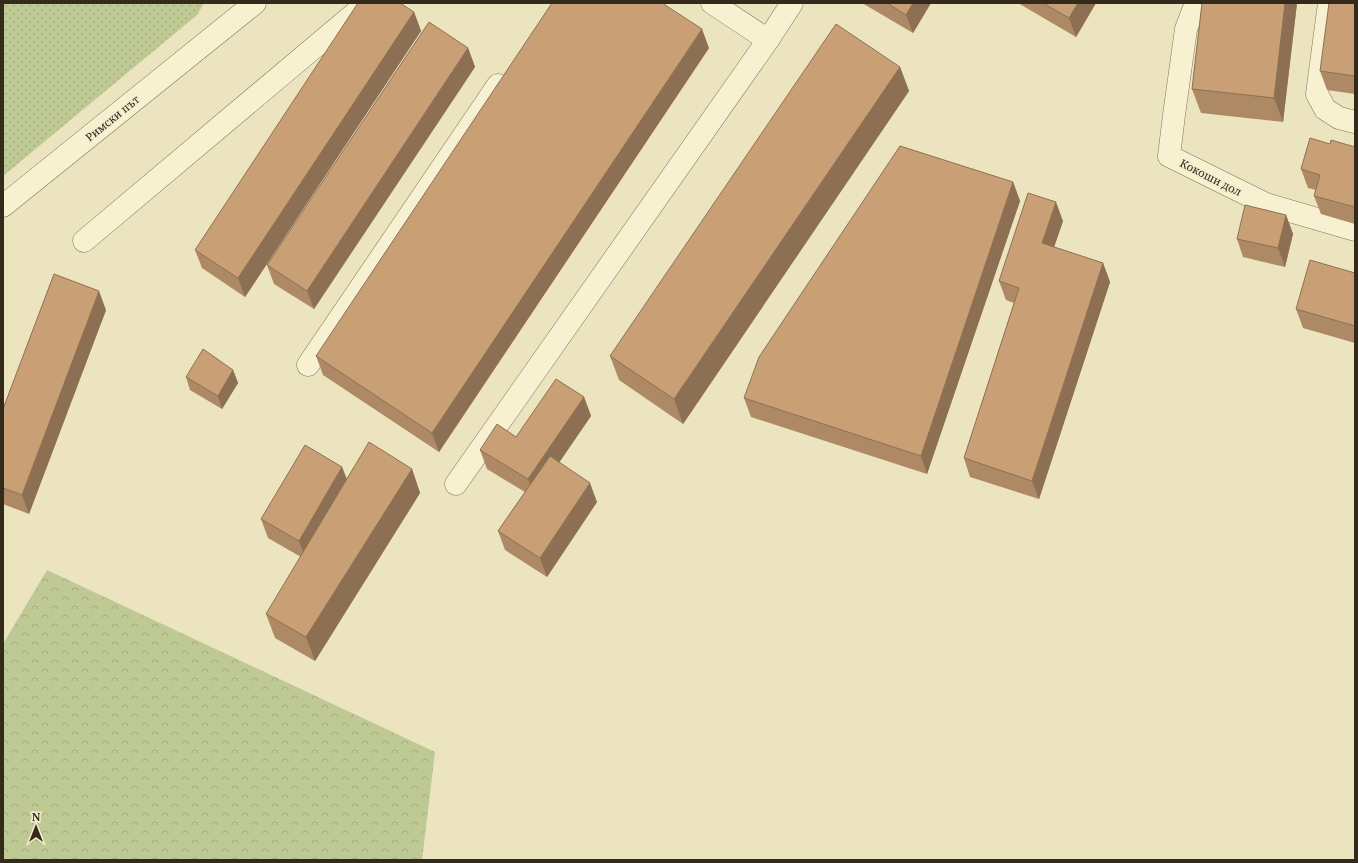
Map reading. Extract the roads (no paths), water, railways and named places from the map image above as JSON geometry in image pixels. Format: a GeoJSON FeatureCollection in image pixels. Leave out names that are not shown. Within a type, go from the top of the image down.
{"type":"FeatureCollection","features":[{"type":"Feature","properties":{"kind":"street","name":"Римски път"},"geometry":{"type":"LineString","coordinates":[[221,30],[232,15],[238,3]]}},
{"type":"Feature","properties":{"kind":"street","name":"Римски път"},"geometry":{"type":"LineString","coordinates":[[3,206],[255,3]]}},
{"type":"Feature","properties":{"kind":"street"},"geometry":{"type":"LineString","coordinates":[[84,241],[367,3]]}},
{"type":"Feature","properties":{"kind":"street"},"geometry":{"type":"LineString","coordinates":[[712,3],[768,40]]}},
{"type":"Feature","properties":{"kind":"street"},"geometry":{"type":"LineString","coordinates":[[456,484],[768,40],[792,3]]}},
{"type":"Feature","properties":{"kind":"street","name":"Кокоши дол"},"geometry":{"type":"LineString","coordinates":[[1196,3],[1186,29],[1169,156],[1266,204],[1355,230]]}},
{"type":"Feature","properties":{"kind":"street"},"geometry":{"type":"LineString","coordinates":[[1329,3],[1317,94],[1325,109],[1339,118],[1355,122]]}},
{"type":"Feature","properties":{"kind":"street"},"geometry":{"type":"LineString","coordinates":[[308,365],[509,69]]}}]}
